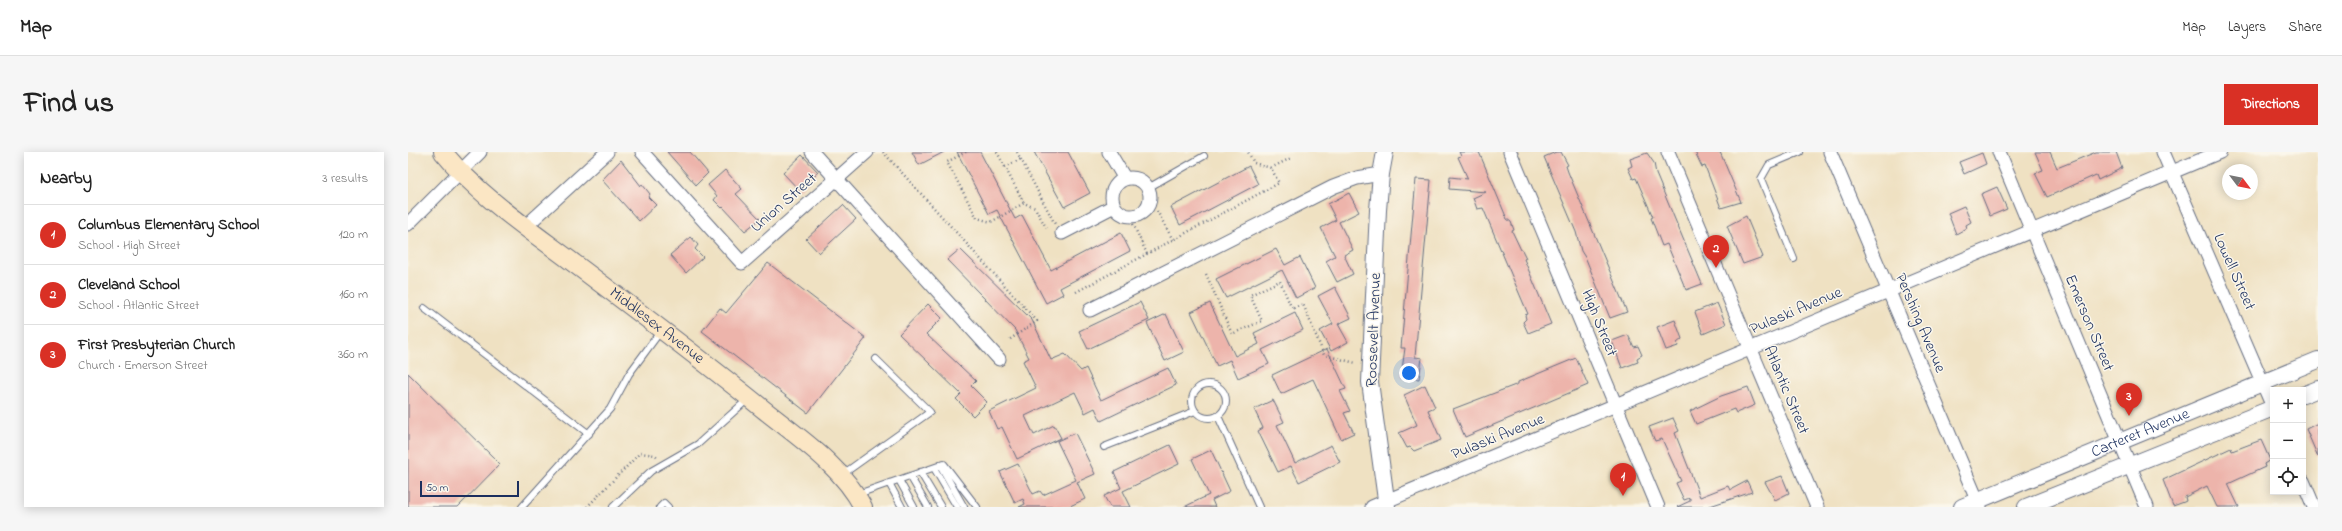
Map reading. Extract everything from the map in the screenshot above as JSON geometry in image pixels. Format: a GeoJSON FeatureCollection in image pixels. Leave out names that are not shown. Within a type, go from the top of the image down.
{"type":"FeatureCollection","features":[{"type":"Feature","properties":{"kind":"main road","name":"Middlesex Avenue"},"geometry":{"type":"LineString","coordinates":[[443,152],[459,172],[526,226],[820,454],[860,501]]}},
{"type":"Feature","properties":{"kind":"street"},"geometry":{"type":"LineString","coordinates":[[408,224],[480,152]]}},
{"type":"Feature","properties":{"kind":"street"},"geometry":{"type":"LineString","coordinates":[[526,226],[607,152]]}},
{"type":"Feature","properties":{"kind":"street","name":"Union Street"},"geometry":{"type":"LineString","coordinates":[[642,152],[742,263],[867,152]]}},
{"type":"Feature","properties":{"kind":"street"},"geometry":{"type":"LineString","coordinates":[[812,152],[999,359]]}},
{"type":"Feature","properties":{"kind":"street"},"geometry":{"type":"LineString","coordinates":[[1109,152],[1125,179]]}},
{"type":"Feature","properties":{"kind":"street","name":"Roosevelt Avenue"},"geometry":{"type":"LineString","coordinates":[[1381,505],[1370,382],[1381,174],[1386,152]]}},
{"type":"Feature","properties":{"kind":"street","name":"High Street"},"geometry":{"type":"LineString","coordinates":[[1510,152],[1658,507]]}},
{"type":"Feature","properties":{"kind":"street","name":"Atlantic Street"},"geometry":{"type":"LineString","coordinates":[[1668,152],[1817,507]]}},
{"type":"Feature","properties":{"kind":"street","name":"Pershing Avenue"},"geometry":{"type":"LineString","coordinates":[[1830,152],[1978,504]]}},
{"type":"Feature","properties":{"kind":"street","name":"Emerson Street"},"geometry":{"type":"LineString","coordinates":[[1999,152],[2147,507]]}},
{"type":"Feature","properties":{"kind":"street","name":"Lowell Street"},"geometry":{"type":"LineString","coordinates":[[2163,152],[2270,399]]}},
{"type":"Feature","properties":{"kind":"street","name":"Pulaski Avenue"},"geometry":{"type":"LineString","coordinates":[[1381,505],[2220,152]]}},
{"type":"Feature","properties":{"kind":"street"},"geometry":{"type":"LineString","coordinates":[[1090,310],[1333,186],[1357,178],[1381,174]]}},
{"type":"Feature","properties":{"kind":"street"},"geometry":{"type":"LineString","coordinates":[[1136,178],[1143,182],[1148,188],[1150,202],[1142,213],[1128,216],[1121,213],[1114,206],[1112,198],[1113,190],[1117,184],[1125,179],[1136,178]]}},
{"type":"Feature","properties":{"kind":"street"},"geometry":{"type":"LineString","coordinates":[[1058,228],[1114,206]]}},
{"type":"Feature","properties":{"kind":"street","name":"Carteret Avenue"},"geometry":{"type":"LineString","coordinates":[[1962,507],[1978,504],[2120,442],[2318,360]]}},
{"type":"Feature","properties":{"kind":"street"},"geometry":{"type":"LineString","coordinates":[[2306,394],[2318,389]]}},
{"type":"Feature","properties":{"kind":"street","name":"Carteret Avenue"},"geometry":{"type":"LineString","coordinates":[[2026,507],[2270,408]]}},
{"type":"Feature","properties":{"kind":"street"},"geometry":{"type":"LineString","coordinates":[[2306,488],[2314,507]]}},
{"type":"Feature","properties":{"kind":"lane"},"geometry":{"type":"LineString","coordinates":[[1794,259],[1761,179],[1769,165],[1800,152]]}},
{"type":"Feature","properties":{"kind":"lane"},"geometry":{"type":"LineString","coordinates":[[1148,188],[1204,156]]}},
{"type":"Feature","properties":{"kind":"lane"},"geometry":{"type":"LineString","coordinates":[[424,308],[589,434]]}},
{"type":"Feature","properties":{"kind":"lane"},"geometry":{"type":"LineString","coordinates":[[522,507],[610,409],[629,374],[662,330]]}},
{"type":"Feature","properties":{"kind":"lane"},"geometry":{"type":"LineString","coordinates":[[840,476],[930,412],[876,359]]}},
{"type":"Feature","properties":{"kind":"lane"},"geometry":{"type":"LineString","coordinates":[[1204,384],[1212,384],[1224,391],[1226,398],[1224,410],[1218,416],[1207,418],[1200,416],[1195,411],[1192,400],[1194,393],[1204,384]]}},
{"type":"Feature","properties":{"kind":"lane"},"geometry":{"type":"LineString","coordinates":[[613,507],[651,471],[698,444],[749,398]]}},
{"type":"Feature","properties":{"kind":"lane"},"geometry":{"type":"LineString","coordinates":[[1104,447],[1195,411]]}},
{"type":"Feature","properties":{"kind":"lane"},"geometry":{"type":"LineString","coordinates":[[1218,416],[1259,507]]}},
{"type":"Feature","properties":{"kind":"lane"},"geometry":{"type":"LineString","coordinates":[[860,501],[889,483],[944,464],[977,507]]}},
{"type":"Feature","properties":{"kind":"lane"},"geometry":{"type":"LineString","coordinates":[[940,465],[964,507]]}},
{"type":"Feature","properties":{"kind":"lane"},"geometry":{"type":"LineString","coordinates":[[934,468],[957,507]]}},
{"type":"Feature","properties":{"kind":"lane"},"geometry":{"type":"LineString","coordinates":[[920,472],[941,507]]}},
{"type":"Feature","properties":{"kind":"lane"},"geometry":{"type":"LineString","coordinates":[[910,476],[928,507]]}},
{"type":"Feature","properties":{"kind":"lane"},"geometry":{"type":"LineString","coordinates":[[899,480],[914,507]]}},
{"type":"Feature","properties":{"kind":"lane"},"geometry":{"type":"LineString","coordinates":[[889,483],[902,507]]}},
{"type":"Feature","properties":{"kind":"lane"},"geometry":{"type":"LineString","coordinates":[[660,507],[664,503],[668,507]]}},
{"type":"Feature","properties":{"kind":"path"},"geometry":{"type":"LineString","coordinates":[[883,152],[1037,320],[1009,340]]}},
{"type":"Feature","properties":{"kind":"path"},"geometry":{"type":"LineString","coordinates":[[966,152],[947,162],[977,218],[992,222],[1024,203]]}},
{"type":"Feature","properties":{"kind":"path"},"geometry":{"type":"LineString","coordinates":[[997,152],[1024,203],[1035,208],[1047,229]]}},
{"type":"Feature","properties":{"kind":"path"},"geometry":{"type":"LineString","coordinates":[[1017,152],[1058,228]]}},
{"type":"Feature","properties":{"kind":"path"},"geometry":{"type":"LineString","coordinates":[[1248,152],[1254,163],[1270,168],[1291,158]]}},
{"type":"Feature","properties":{"kind":"path"},"geometry":{"type":"LineString","coordinates":[[1005,167],[1021,159]]}},
{"type":"Feature","properties":{"kind":"path"},"geometry":{"type":"LineString","coordinates":[[1076,292],[1279,184],[1270,168]]}},
{"type":"Feature","properties":{"kind":"path"},"geometry":{"type":"LineString","coordinates":[[1157,211],[1173,240]]}},
{"type":"Feature","properties":{"kind":"path"},"geometry":{"type":"LineString","coordinates":[[1133,224],[1147,254]]}},
{"type":"Feature","properties":{"kind":"path"},"geometry":{"type":"LineString","coordinates":[[1206,274],[1232,334],[1262,321],[1250,295],[1280,281],[1292,309],[1303,304],[1324,355],[1356,363]]}},
{"type":"Feature","properties":{"kind":"path"},"geometry":{"type":"LineString","coordinates":[[587,507],[640,453],[656,455],[666,463]]}},
{"type":"Feature","properties":{"kind":"building"},"geometry":{"type":"Polygon","coordinates":[[[667,152],[690,152],[708,173],[696,185],[667,152]]]}},
{"type":"Feature","properties":{"kind":"building"},"geometry":{"type":"Polygon","coordinates":[[[912,152],[944,152],[919,165],[912,152]]]}},
{"type":"Feature","properties":{"kind":"building"},"geometry":{"type":"Polygon","coordinates":[[[957,152],[980,152],[1015,219],[1022,215],[1051,270],[1121,233],[1130,251],[1060,288],[1063,294],[1046,303],[997,210],[989,214],[957,152]]]}},
{"type":"Feature","properties":{"kind":"building"},"geometry":{"type":"Polygon","coordinates":[[[1034,152],[1068,152],[1090,193],[1064,207],[1034,152]]]}},
{"type":"Feature","properties":{"kind":"building"},"geometry":{"type":"Polygon","coordinates":[[[1459,152],[1479,152],[1507,219],[1511,222],[1514,230],[1512,231],[1526,258],[1524,259],[1551,324],[1528,333],[1523,322],[1526,319],[1525,315],[1528,314],[1483,208],[1477,209],[1473,198],[1486,192],[1449,189],[1450,177],[1468,179],[1458,157],[1461,156],[1459,152]]]}},
{"type":"Feature","properties":{"kind":"building"},"geometry":{"type":"Polygon","coordinates":[[[1556,152],[1561,152],[1568,165],[1566,166],[1568,172],[1627,312],[1610,318],[1586,259],[1581,251],[1576,232],[1544,157],[1556,152]]]}},
{"type":"Feature","properties":{"kind":"building"},"geometry":{"type":"Polygon","coordinates":[[[1695,152],[1720,152],[1741,202],[1721,208],[1705,166],[1702,167],[1695,152]]]}},
{"type":"Feature","properties":{"kind":"building"},"geometry":{"type":"Polygon","coordinates":[[[2035,152],[2050,152],[2057,168],[2096,152],[2116,152],[2122,168],[2098,180],[2096,175],[2047,197],[2035,173],[2043,170],[2035,152]]]}},
{"type":"Feature","properties":{"kind":"building"},"geometry":{"type":"Polygon","coordinates":[[[1647,153],[1654,163],[1656,174],[1702,284],[1686,290],[1667,244],[1662,246],[1651,218],[1653,217],[1636,178],[1633,179],[1628,168],[1632,166],[1630,159],[1647,153]]]}},
{"type":"Feature","properties":{"kind":"building"},"geometry":{"type":"Polygon","coordinates":[[[1982,153],[1986,164],[1964,174],[1959,162],[1982,153]]]}},
{"type":"Feature","properties":{"kind":"building"},"geometry":{"type":"Polygon","coordinates":[[[802,155],[818,172],[799,190],[783,173],[802,155]]]}},
{"type":"Feature","properties":{"kind":"building"},"geometry":{"type":"Polygon","coordinates":[[[621,160],[641,186],[642,184],[650,194],[648,197],[656,205],[639,221],[602,180],[621,160]]]}},
{"type":"Feature","properties":{"kind":"building"},"geometry":{"type":"Polygon","coordinates":[[[1249,166],[1258,184],[1180,225],[1171,207],[1249,166]]]}},
{"type":"Feature","properties":{"kind":"building"},"geometry":{"type":"Polygon","coordinates":[[[725,170],[742,189],[736,194],[760,219],[745,231],[723,207],[722,208],[714,200],[717,196],[708,185],[725,170]]]}},
{"type":"Feature","properties":{"kind":"building"},"geometry":{"type":"Polygon","coordinates":[[[1416,179],[1431,180],[1415,357],[1422,358],[1419,379],[1401,377],[1405,348],[1401,348],[1416,179]]]}},
{"type":"Feature","properties":{"kind":"building"},"geometry":{"type":"Polygon","coordinates":[[[1997,187],[2007,209],[1990,216],[1981,194],[1997,187]]]}},
{"type":"Feature","properties":{"kind":"building"},"geometry":{"type":"Polygon","coordinates":[[[1349,193],[1359,212],[1339,222],[1353,250],[1344,255],[1353,274],[1337,282],[1326,261],[1335,256],[1321,228],[1336,220],[1328,204],[1349,193]]]}},
{"type":"Feature","properties":{"kind":"building"},"geometry":{"type":"Polygon","coordinates":[[[843,205],[856,219],[819,253],[806,239],[843,205]]]}},
{"type":"Feature","properties":{"kind":"building"},"geometry":{"type":"Polygon","coordinates":[[[1964,206],[1971,222],[1966,225],[1967,228],[1956,234],[1948,213],[1964,206]]]}},
{"type":"Feature","properties":{"kind":"building"},"geometry":{"type":"Polygon","coordinates":[[[1746,216],[1763,257],[1743,264],[1727,226],[1746,216]]]}},
{"type":"Feature","properties":{"kind":"building"},"geometry":{"type":"Polygon","coordinates":[[[691,237],[698,245],[695,249],[703,257],[686,273],[670,255],[691,237]]]}},
{"type":"Feature","properties":{"kind":"building"},"geometry":{"type":"Polygon","coordinates":[[[960,249],[1032,320],[1051,360],[1065,354],[1081,371],[1086,368],[1101,400],[1168,368],[1176,385],[1101,421],[1095,408],[1085,413],[1075,392],[1025,416],[1034,435],[1054,425],[1061,438],[1017,459],[1002,427],[997,429],[989,411],[1036,388],[1023,361],[1029,358],[1015,330],[947,260],[960,249]]]}},
{"type":"Feature","properties":{"kind":"building"},"geometry":{"type":"Polygon","coordinates":[[[1276,249],[1285,265],[1300,257],[1315,288],[1296,298],[1282,270],[1226,298],[1216,279],[1276,249]]]}},
{"type":"Feature","properties":{"kind":"building"},"geometry":{"type":"Polygon","coordinates":[[[768,263],[866,338],[808,413],[702,331],[720,308],[726,313],[768,263]]]}},
{"type":"Feature","properties":{"kind":"building"},"geometry":{"type":"Polygon","coordinates":[[[1335,287],[1351,318],[1338,324],[1348,342],[1331,351],[1320,331],[1333,324],[1318,296],[1335,287]]]}},
{"type":"Feature","properties":{"kind":"building"},"geometry":{"type":"Polygon","coordinates":[[[1140,302],[1149,320],[1088,349],[1079,331],[1140,302]]]}},
{"type":"Feature","properties":{"kind":"building"},"geometry":{"type":"Polygon","coordinates":[[[1210,303],[1235,356],[1259,344],[1254,333],[1295,313],[1303,330],[1262,350],[1269,364],[1238,378],[1230,360],[1217,366],[1191,312],[1210,303]]]}},
{"type":"Feature","properties":{"kind":"building"},"geometry":{"type":"Polygon","coordinates":[[[1717,303],[1726,324],[1703,334],[1695,312],[1717,303]]]}},
{"type":"Feature","properties":{"kind":"building"},"geometry":{"type":"Polygon","coordinates":[[[928,304],[942,318],[926,334],[976,381],[971,386],[987,402],[973,416],[956,399],[961,394],[899,334],[928,304]]]}},
{"type":"Feature","properties":{"kind":"building"},"geometry":{"type":"Polygon","coordinates":[[[1166,314],[1184,352],[1165,361],[1147,323],[1166,314]]]}},
{"type":"Feature","properties":{"kind":"building"},"geometry":{"type":"Polygon","coordinates":[[[1675,320],[1682,339],[1677,343],[1678,346],[1666,350],[1657,327],[1675,320]]]}},
{"type":"Feature","properties":{"kind":"building"},"geometry":{"type":"Polygon","coordinates":[[[1628,335],[1634,347],[1638,346],[1642,355],[1637,358],[1638,362],[1622,368],[1612,341],[1628,335]]]}},
{"type":"Feature","properties":{"kind":"building"},"geometry":{"type":"Polygon","coordinates":[[[1327,349],[1346,389],[1340,391],[1350,411],[1344,413],[1354,433],[1341,439],[1313,379],[1281,394],[1272,375],[1327,349]]]}},
{"type":"Feature","properties":{"kind":"building"},"geometry":{"type":"Polygon","coordinates":[[[1576,358],[1588,385],[1465,437],[1453,409],[1518,384],[1518,382],[1576,358]]]}},
{"type":"Feature","properties":{"kind":"building"},"geometry":{"type":"Polygon","coordinates":[[[408,373],[500,464],[458,507],[408,507],[408,373]]]}},
{"type":"Feature","properties":{"kind":"building"},"geometry":{"type":"Polygon","coordinates":[[[1425,385],[1435,407],[1428,410],[1441,440],[1414,451],[1410,447],[1407,448],[1399,433],[1417,425],[1404,395],[1425,385]]]}},
{"type":"Feature","properties":{"kind":"building"},"geometry":{"type":"Polygon","coordinates":[[[1748,387],[1755,405],[1736,413],[1734,409],[1696,424],[1690,411],[1721,396],[1748,387]]]}},
{"type":"Feature","properties":{"kind":"building"},"geometry":{"type":"Polygon","coordinates":[[[1273,400],[1284,422],[1277,425],[1295,463],[1331,445],[1340,462],[1299,482],[1291,466],[1278,472],[1258,431],[1263,428],[1254,409],[1273,400]]]}},
{"type":"Feature","properties":{"kind":"building"},"geometry":{"type":"Polygon","coordinates":[[[1673,418],[1679,431],[1675,433],[1700,497],[1728,486],[1730,490],[1747,481],[1752,492],[1707,507],[1677,507],[1690,501],[1690,498],[1684,500],[1676,483],[1681,481],[1662,439],[1655,441],[1649,427],[1673,418]]]}},
{"type":"Feature","properties":{"kind":"building"},"geometry":{"type":"Polygon","coordinates":[[[2318,423],[2318,457],[2306,429],[2318,423]]]}},
{"type":"Feature","properties":{"kind":"building"},"geometry":{"type":"Polygon","coordinates":[[[1075,433],[1095,474],[1077,482],[1085,499],[1068,507],[1019,507],[1025,504],[1023,499],[1015,503],[1000,472],[1018,464],[1033,494],[1040,491],[1043,495],[1076,480],[1057,441],[1075,433]]]}},
{"type":"Feature","properties":{"kind":"building"},"geometry":{"type":"Polygon","coordinates":[[[2261,440],[2270,460],[2264,464],[2265,467],[2228,484],[2239,507],[2217,507],[2207,486],[2185,497],[2186,501],[2173,506],[2163,480],[2231,448],[2232,451],[2261,440]]]}},
{"type":"Feature","properties":{"kind":"building"},"geometry":{"type":"Polygon","coordinates":[[[1170,445],[1179,464],[1123,491],[1131,507],[1110,507],[1104,496],[1121,488],[1114,472],[1170,445]]]}},
{"type":"Feature","properties":{"kind":"building"},"geometry":{"type":"Polygon","coordinates":[[[1211,450],[1230,491],[1212,500],[1215,507],[1184,507],[1209,495],[1192,459],[1211,450]]]}},
{"type":"Feature","properties":{"kind":"building"},"geometry":{"type":"Polygon","coordinates":[[[1782,476],[1789,493],[1775,500],[1765,482],[1782,476]]]}},
{"type":"Feature","properties":{"kind":"place","name":"Cleveland School"},"geometry":{"type":"Point","coordinates":[1716,268]}},
{"type":"Feature","properties":{"kind":"place","name":"First Presbyterian Church"},"geometry":{"type":"Point","coordinates":[2129,416]}},
{"type":"Feature","properties":{"kind":"place","name":"Columbus Elementary School"},"geometry":{"type":"Point","coordinates":[1623,496]}}]}
